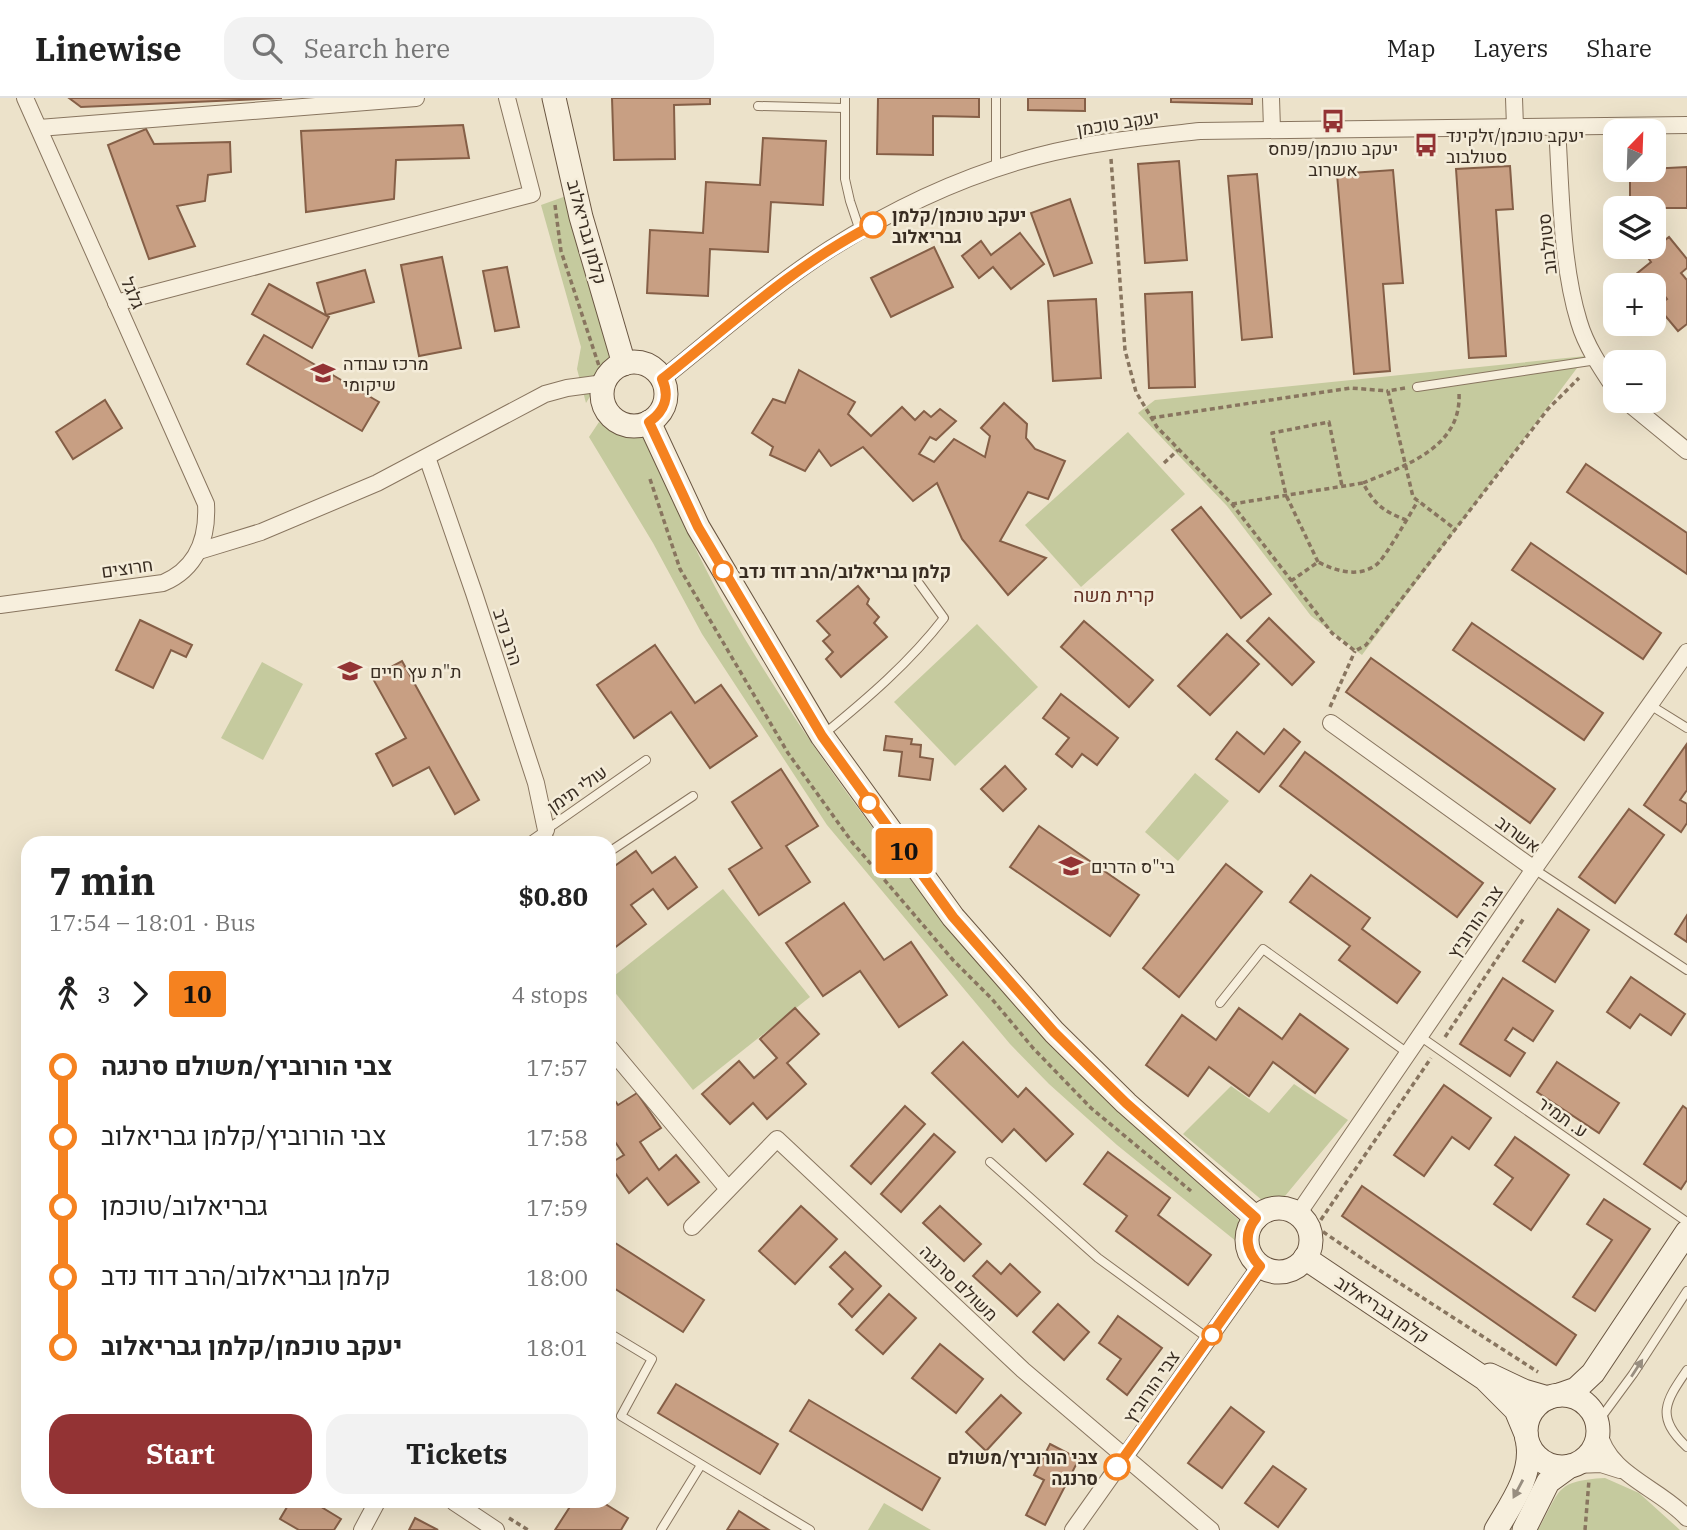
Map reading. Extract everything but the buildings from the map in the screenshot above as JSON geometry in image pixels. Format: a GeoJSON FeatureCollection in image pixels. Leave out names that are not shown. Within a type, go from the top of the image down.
{"type":"FeatureCollection","features":[{"type":"Feature","properties":{"kind":"street","name":"גלגל"},"geometry":{"type":"LineString","coordinates":[[25,98],[206,504]]}},
{"type":"Feature","properties":{"kind":"street"},"geometry":{"type":"LineString","coordinates":[[39,128],[416,98]]}},
{"type":"Feature","properties":{"kind":"street"},"geometry":{"type":"LineString","coordinates":[[116,303],[532,194],[507,98]]}},
{"type":"Feature","properties":{"kind":"street","name":"קלמן גבריאלוב"},"geometry":{"type":"LineString","coordinates":[[554,98],[581,217],[624,364]]}},
{"type":"Feature","properties":{"kind":"street"},"geometry":{"type":"LineString","coordinates":[[1272,98],[1272,129]]}},
{"type":"Feature","properties":{"kind":"street"},"geometry":{"type":"LineString","coordinates":[[1514,98],[1515,127]]}},
{"type":"Feature","properties":{"kind":"street","name":"יעקב טוכמן"},"geometry":{"type":"LineString","coordinates":[[662,379],[755,304],[860,231],[949,187],[1039,156],[1110,142],[1200,131],[1687,125]]}},
{"type":"Feature","properties":{"kind":"street","name":"סטולבוב"},"geometry":{"type":"LineString","coordinates":[[1557,127],[1567,262],[1572,294],[1579,323],[1603,371]]}},
{"type":"Feature","properties":{"kind":"street"},"geometry":{"type":"LineString","coordinates":[[624,364],[645,364],[655,370],[662,379],[666,389],[664,405],[659,415],[649,422],[628,425],[612,416],[604,403],[604,383],[610,373],[624,364]]}},
{"type":"Feature","properties":{"kind":"street"},"geometry":{"type":"LineString","coordinates":[[199,551],[261,532],[377,483],[545,394],[604,383]]}},
{"type":"Feature","properties":{"kind":"street"},"geometry":{"type":"LineString","coordinates":[[1641,413],[1687,451]]}},
{"type":"Feature","properties":{"kind":"street"},"geometry":{"type":"LineString","coordinates":[[649,422],[698,527],[822,736],[946,906],[1008,982],[1054,1032],[1126,1103],[1256,1218]]}},
{"type":"Feature","properties":{"kind":"street","name":"הרב נדב"},"geometry":{"type":"LineString","coordinates":[[427,457],[536,783],[549,836]]}},
{"type":"Feature","properties":{"kind":"street","name":"חרוצים"},"geometry":{"type":"LineString","coordinates":[[0,605],[163,583],[176,577],[188,568],[199,551],[207,523],[206,504]]}},
{"type":"Feature","properties":{"kind":"street","name":"צבי הורוביץ"},"geometry":{"type":"LineString","coordinates":[[1307,1221],[1409,1054],[1534,869],[1687,652]]}},
{"type":"Feature","properties":{"kind":"street","name":"אשרוב"},"geometry":{"type":"LineString","coordinates":[[1331,723],[1534,869]]}},
{"type":"Feature","properties":{"kind":"street"},"geometry":{"type":"LineString","coordinates":[[616,1055],[728,1189]]}},
{"type":"Feature","properties":{"kind":"street","name":"משולם סרנגה"},"geometry":{"type":"LineString","coordinates":[[692,1227],[777,1139],[1023,1370],[1211,1530]]}},
{"type":"Feature","properties":{"kind":"street"},"geometry":{"type":"LineString","coordinates":[[1272,1209],[1290,1210],[1307,1221],[1310,1249],[1306,1258],[1298,1265],[1280,1272],[1260,1266],[1253,1259],[1247,1238],[1256,1218],[1272,1209]]}},
{"type":"Feature","properties":{"kind":"street"},"geometry":{"type":"LineString","coordinates":[[1496,1530],[1526,1474],[1529,1461],[1527,1423],[1531,1412],[1539,1403],[1587,1379],[1613,1346],[1687,1232]]}},
{"type":"Feature","properties":{"kind":"street","name":"קלמן גבריאלוב"},"geometry":{"type":"LineString","coordinates":[[1306,1258],[1485,1379],[1516,1410],[1527,1439]]}},
{"type":"Feature","properties":{"kind":"street","name":"צבי הורוביץ"},"geometry":{"type":"LineString","coordinates":[[1073,1530],[1260,1266]]}},
{"type":"Feature","properties":{"kind":"street"},"geometry":{"type":"LineString","coordinates":[[1524,1530],[1548,1482],[1557,1474],[1579,1465],[1593,1451],[1598,1440],[1598,1383],[1613,1346]]}},
{"type":"Feature","properties":{"kind":"street","name":"קלמן גבריאלוב"},"geometry":{"type":"LineString","coordinates":[[1458,1359],[1524,1391],[1559,1395]]}},
{"type":"Feature","properties":{"kind":"street"},"geometry":{"type":"LineString","coordinates":[[1559,1395],[1582,1401],[1597,1423],[1606,1451],[1616,1464],[1658,1493],[1687,1518]]}},
{"type":"Feature","properties":{"kind":"street"},"geometry":{"type":"LineString","coordinates":[[1527,1439],[1543,1462],[1554,1466],[1612,1467],[1629,1474]]}},
{"type":"Feature","properties":{"kind":"street"},"geometry":{"type":"LineString","coordinates":[[362,1530],[374,1508]]}},
{"type":"Feature","properties":{"kind":"street"},"geometry":{"type":"LineString","coordinates":[[463,1508],[496,1530]]}},
{"type":"Feature","properties":{"kind":"lane"},"geometry":{"type":"LineString","coordinates":[[845,98],[845,179],[860,231]]}},
{"type":"Feature","properties":{"kind":"lane"},"geometry":{"type":"LineString","coordinates":[[996,98],[996,169]]}},
{"type":"Feature","properties":{"kind":"lane"},"geometry":{"type":"LineString","coordinates":[[758,106],[845,108]]}},
{"type":"Feature","properties":{"kind":"lane"},"geometry":{"type":"LineString","coordinates":[[1417,387],[1599,365]]}},
{"type":"Feature","properties":{"kind":"lane"},"geometry":{"type":"LineString","coordinates":[[822,736],[875,693],[920,649],[944,618],[918,582]]}},
{"type":"Feature","properties":{"kind":"lane"},"geometry":{"type":"LineString","coordinates":[[1650,705],[1687,728]]}},
{"type":"Feature","properties":{"kind":"lane","name":"עולי תימן"},"geometry":{"type":"LineString","coordinates":[[550,836],[646,760]]}},
{"type":"Feature","properties":{"kind":"lane"},"geometry":{"type":"LineString","coordinates":[[616,847],[693,796]]}},
{"type":"Feature","properties":{"kind":"lane","name":"אשרוב"},"geometry":{"type":"LineString","coordinates":[[1534,869],[1687,970]]}},
{"type":"Feature","properties":{"kind":"lane"},"geometry":{"type":"LineString","coordinates":[[1220,1003],[1263,949],[1409,1054]]}},
{"type":"Feature","properties":{"kind":"lane","name":"ע. תמיר"},"geometry":{"type":"LineString","coordinates":[[1421,1037],[1687,1222]]}},
{"type":"Feature","properties":{"kind":"lane"},"geometry":{"type":"LineString","coordinates":[[990,1161],[1098,1258],[1209,1339]]}},
{"type":"Feature","properties":{"kind":"lane"},"geometry":{"type":"LineString","coordinates":[[1597,1423],[1633,1374],[1687,1291]]}},
{"type":"Feature","properties":{"kind":"lane"},"geometry":{"type":"LineString","coordinates":[[616,1337],[652,1359],[621,1416],[810,1530]]}},
{"type":"Feature","properties":{"kind":"lane"},"geometry":{"type":"LineString","coordinates":[[1687,1370],[1669,1400],[1666,1416],[1672,1431],[1687,1447]]}},
{"type":"Feature","properties":{"kind":"lane"},"geometry":{"type":"LineString","coordinates":[[661,1530],[701,1465]]}},
{"type":"Feature","properties":{"kind":"path"},"geometry":{"type":"LineString","coordinates":[[1110,142],[1125,350],[1136,392],[1151,418],[1232,505],[1332,633],[1355,651]]}},
{"type":"Feature","properties":{"kind":"path"},"geometry":{"type":"LineString","coordinates":[[1331,723],[1330,706],[1355,651],[1366,645],[1548,410],[1579,378],[1599,365]]}},
{"type":"Feature","properties":{"kind":"path"},"geometry":{"type":"LineString","coordinates":[[1232,505],[1363,483],[1434,450],[1451,429],[1459,405],[1458,381]]}},
{"type":"Feature","properties":{"kind":"path"},"geometry":{"type":"LineString","coordinates":[[1151,418],[1351,388],[1388,391],[1417,387]]}},
{"type":"Feature","properties":{"kind":"path"},"geometry":{"type":"LineString","coordinates":[[1388,391],[1413,498],[1455,529]]}},
{"type":"Feature","properties":{"kind":"path"},"geometry":{"type":"LineString","coordinates":[[1342,486],[1329,422],[1272,433],[1286,495],[1318,562],[1337,571],[1356,572],[1377,565],[1418,501]]}},
{"type":"Feature","properties":{"kind":"path"},"geometry":{"type":"LineString","coordinates":[[1164,463],[1178,449]]}},
{"type":"Feature","properties":{"kind":"path"},"geometry":{"type":"LineString","coordinates":[[1363,483],[1371,499],[1385,512],[1406,520]]}},
{"type":"Feature","properties":{"kind":"path"},"geometry":{"type":"LineString","coordinates":[[1291,581],[1318,562]]}},
{"type":"Feature","properties":{"kind":"path"},"geometry":{"type":"LineString","coordinates":[[1527,914],[1437,1049],[1307,1221],[1559,1395]]}},
{"type":"Feature","properties":{"kind":"path"},"geometry":{"type":"LineString","coordinates":[[1579,1465],[1585,1530]]}},
{"type":"Feature","properties":{"kind":"green space"},"geometry":{"type":"Polygon","coordinates":[[[569,195],[614,357],[586,403],[577,369],[581,347],[541,205],[569,195]]]}},
{"type":"Feature","properties":{"kind":"green space"},"geometry":{"type":"Polygon","coordinates":[[[1586,356],[1362,655],[1311,616],[1227,506],[1138,413],[1155,400],[1586,356]]]}},
{"type":"Feature","properties":{"kind":"green space"},"geometry":{"type":"Polygon","coordinates":[[[599,422],[624,434],[644,433],[683,523],[728,610],[783,700],[843,788],[907,872],[1036,1028],[1118,1109],[1242,1223],[1242,1246],[1117,1145],[1049,1084],[1010,1044],[827,825],[702,634],[653,543],[589,437],[599,422]]]}},
{"type":"Feature","properties":{"kind":"green space"},"geometry":{"type":"Polygon","coordinates":[[[1128,432],[1185,494],[1081,587],[1025,525],[1128,432]]]}},
{"type":"Feature","properties":{"kind":"green space"},"geometry":{"type":"Polygon","coordinates":[[[977,624],[1038,687],[955,766],[894,702],[977,624]]]}},
{"type":"Feature","properties":{"kind":"green space"},"geometry":{"type":"Polygon","coordinates":[[[262,662],[303,684],[263,760],[221,738],[262,662]]]}},
{"type":"Feature","properties":{"kind":"green space"},"geometry":{"type":"Polygon","coordinates":[[[1195,773],[1229,801],[1178,861],[1145,832],[1195,773]]]}},
{"type":"Feature","properties":{"kind":"green space"},"geometry":{"type":"Polygon","coordinates":[[[723,889],[810,997],[693,1090],[616,994],[616,974],[723,889]]]}},
{"type":"Feature","properties":{"kind":"green space"},"geometry":{"type":"Polygon","coordinates":[[[1294,1084],[1348,1120],[1285,1196],[1263,1201],[1183,1134],[1231,1086],[1269,1113],[1294,1084]]]}},
{"type":"Feature","properties":{"kind":"green space"},"geometry":{"type":"Polygon","coordinates":[[[1605,1478],[1639,1493],[1680,1530],[1538,1530],[1556,1497],[1567,1485],[1605,1478]]]}},
{"type":"Feature","properties":{"kind":"green space"},"geometry":{"type":"Polygon","coordinates":[[[884,1503],[931,1530],[868,1530],[884,1503]]]}},
{"type":"Feature","properties":{"kind":"bus line","name":"10"},"geometry":{"type":"LineString","coordinates":[[873,225],[829,250],[755,304],[662,379],[666,389],[664,405],[659,415],[649,422],[698,527],[822,736],[953,917],[1054,1032],[1126,1103],[1256,1218],[1247,1238],[1248,1249],[1260,1266],[1117,1467]]}},
{"type":"Feature","properties":{"kind":"place","name":"יעקב טוכמן/פנחס אשרוב"},"geometry":{"type":"Point","coordinates":[1333,121]}},
{"type":"Feature","properties":{"kind":"place","name":"יעקב טוכמן/זלקינד סטולבוב"},"geometry":{"type":"Point","coordinates":[1426,145]}},
{"type":"Feature","properties":{"kind":"place","name":"יעקב טוכמן/קלמן גבריאלוב"},"geometry":{"type":"Point","coordinates":[873,225]}},
{"type":"Feature","properties":{"kind":"place","name":"מרכז עבודה שיקומי"},"geometry":{"type":"Point","coordinates":[323,373]}},
{"type":"Feature","properties":{"kind":"place","name":"קלמן גבריאלוב/הרב דוד נדב"},"geometry":{"type":"Point","coordinates":[723,571]}},
{"type":"Feature","properties":{"kind":"place","name":"ת\"ת עץ חיים"},"geometry":{"type":"Point","coordinates":[350,671]}},
{"type":"Feature","properties":{"kind":"place","name":"בי\"ס הדרים"},"geometry":{"type":"Point","coordinates":[1071,866]}},
{"type":"Feature","properties":{"kind":"place","name":"צבי הורוביץ/משולם סרנגה"},"geometry":{"type":"Point","coordinates":[1117,1467]}},
{"type":"Feature","properties":{"kind":"district","name":"קרית משה"},"geometry":{"type":"Point","coordinates":[1114,595]}}]}
